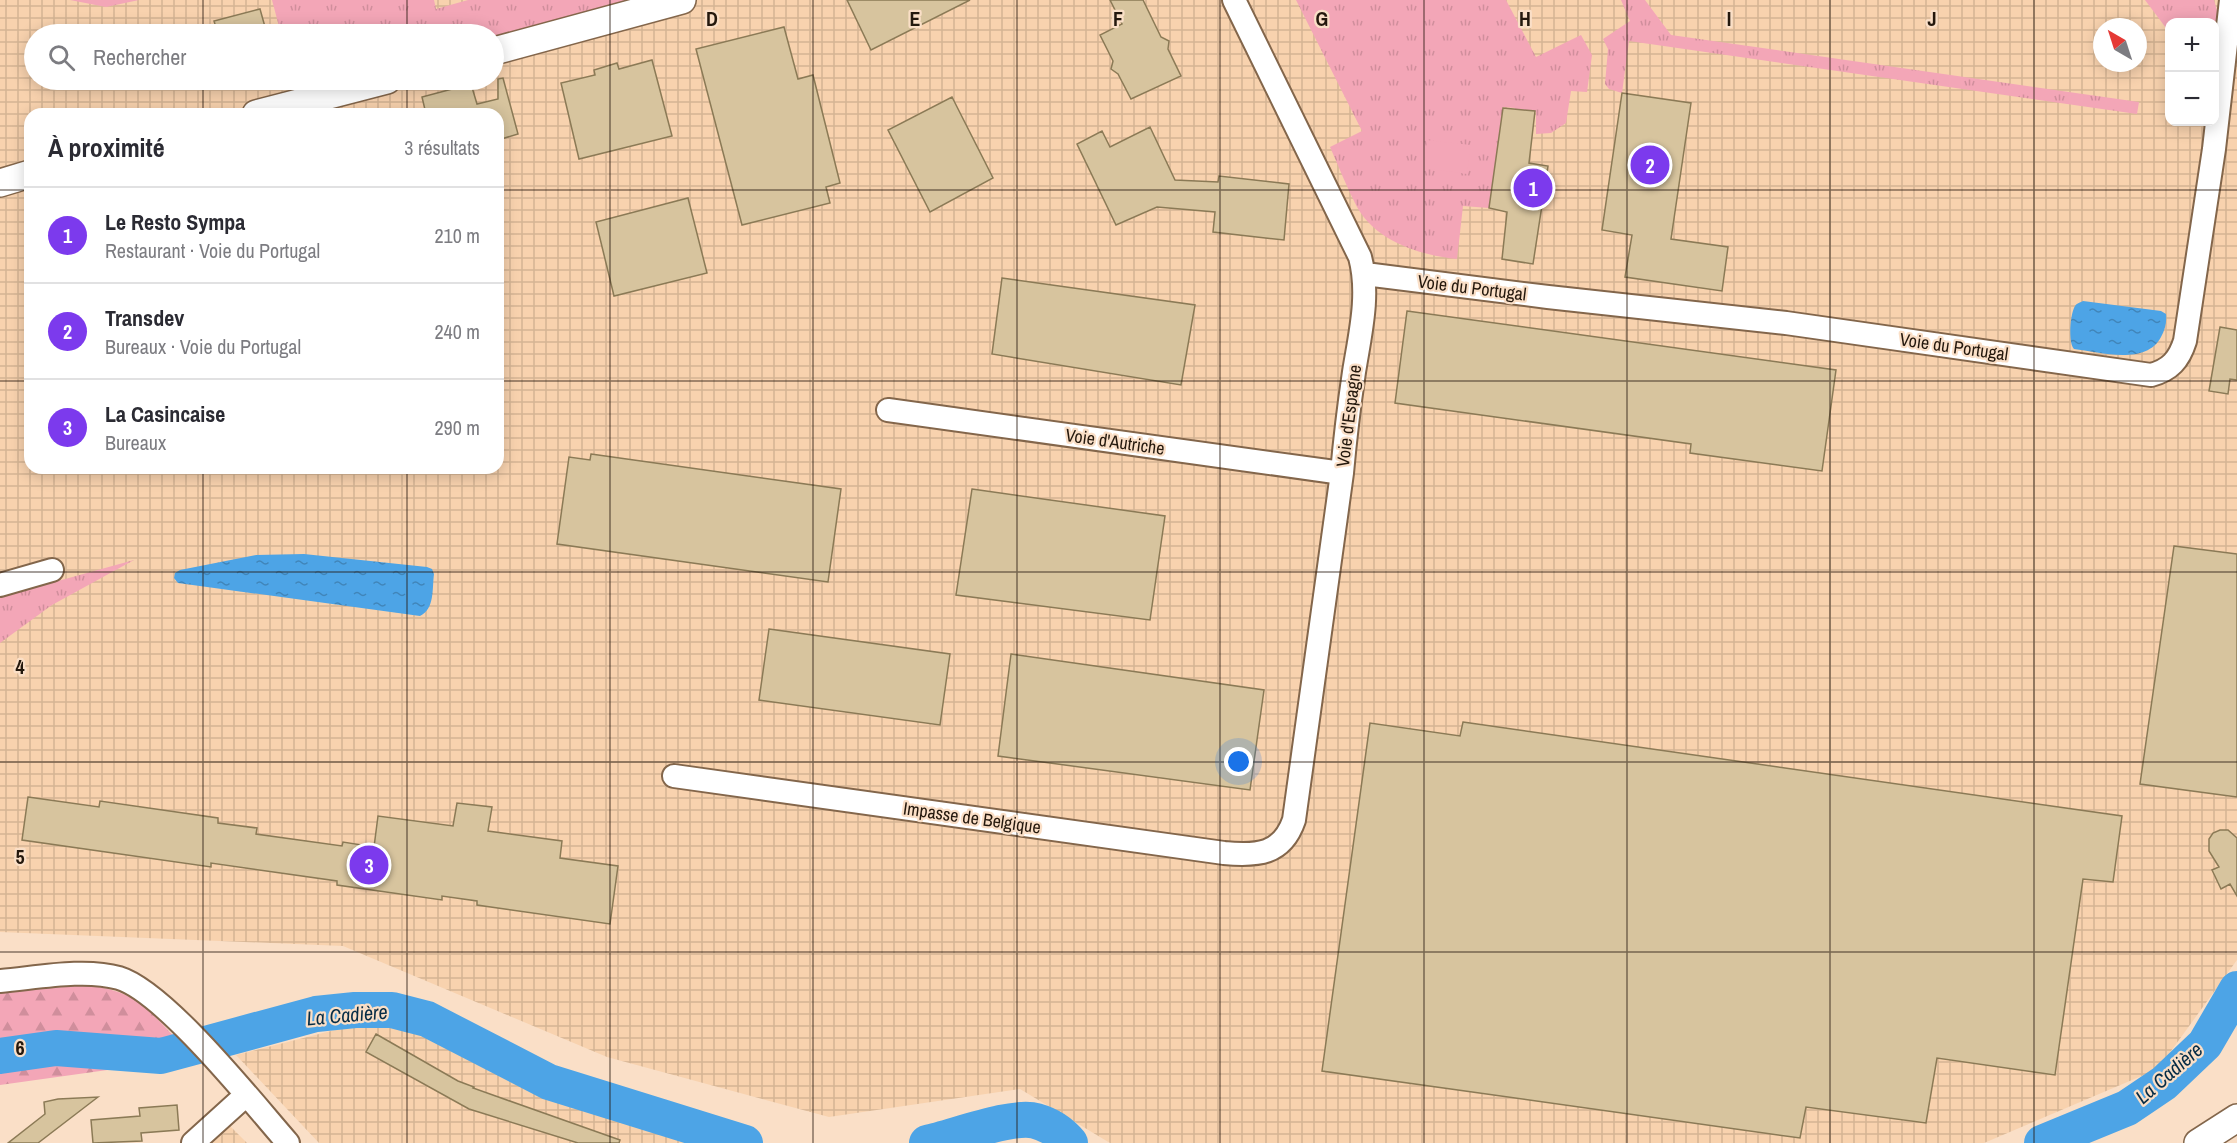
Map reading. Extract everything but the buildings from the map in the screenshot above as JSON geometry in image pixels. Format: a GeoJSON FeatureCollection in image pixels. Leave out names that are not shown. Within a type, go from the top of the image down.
{"type":"FeatureCollection","features":[{"type":"Feature","properties":{"kind":"street"},"geometry":{"type":"LineString","coordinates":[[504,48],[682,0]]}},
{"type":"Feature","properties":{"kind":"street","name":"Voie d'Espagne"},"geometry":{"type":"LineString","coordinates":[[1234,0],[1360,257],[1365,274],[1364,305],[1346,424],[1342,473],[1294,820],[1286,838],[1270,850]]}},
{"type":"Feature","properties":{"kind":"street","name":"Voie du Portugal"},"geometry":{"type":"LineString","coordinates":[[1365,274],[1563,299],[1786,323],[2151,375],[2163,372],[2181,354],[2185,341],[2214,149],[2231,0]]}},
{"type":"Feature","properties":{"kind":"street"},"geometry":{"type":"LineString","coordinates":[[279,108],[348,90]]}},
{"type":"Feature","properties":{"kind":"street"},"geometry":{"type":"LineString","coordinates":[[0,183],[24,176]]}},
{"type":"Feature","properties":{"kind":"street","name":"Voie d'Autriche"},"geometry":{"type":"LineString","coordinates":[[888,410],[1342,473]]}},
{"type":"Feature","properties":{"kind":"street"},"geometry":{"type":"LineString","coordinates":[[0,585],[52,570]]}},
{"type":"Feature","properties":{"kind":"street","name":"Impasse de Belgique"},"geometry":{"type":"LineString","coordinates":[[674,776],[1224,853],[1258,854],[1270,850]]}},
{"type":"Feature","properties":{"kind":"street"},"geometry":{"type":"LineString","coordinates":[[0,981],[87,974],[120,979],[146,992],[212,1057],[288,1143]]}},
{"type":"Feature","properties":{"kind":"street"},"geometry":{"type":"LineString","coordinates":[[193,1143],[246,1095]]}},
{"type":"Feature","properties":{"kind":"street"},"geometry":{"type":"LineString","coordinates":[[2198,1143],[2237,1118]]}},
{"type":"Feature","properties":{"kind":"shaded area"},"geometry":{"type":"Polygon","coordinates":[[[0,0],[2237,0],[2237,960],[2158,1069],[1984,1143],[1110,1143],[1020,1089],[829,1117],[607,1057],[343,946],[0,932],[0,0]]]}},
{"type":"Feature","properties":{"kind":"shaded area"},"geometry":{"type":"Polygon","coordinates":[[[386,1017],[702,1143],[319,1143],[236,1055],[386,1017]]]}},
{"type":"Feature","properties":{"kind":"shaded area"},"geometry":{"type":"Polygon","coordinates":[[[225,1121],[247,1143],[201,1143],[225,1121]]]}},
{"type":"Feature","properties":{"kind":"green space"},"geometry":{"type":"Polygon","coordinates":[[[70,0],[139,0],[106,7],[70,0]]]}},
{"type":"Feature","properties":{"kind":"green space"},"geometry":{"type":"Polygon","coordinates":[[[272,0],[434,0],[436,9],[468,0],[640,0],[504,37],[504,24],[278,24],[272,0]]]}},
{"type":"Feature","properties":{"kind":"green space"},"geometry":{"type":"Polygon","coordinates":[[[1296,0],[1506,0],[1536,57],[1581,35],[1592,55],[1587,92],[1571,91],[1566,123],[1551,133],[1536,134],[1536,112],[1503,107],[1489,208],[1463,206],[1457,259],[1414,250],[1388,238],[1376,229],[1357,207],[1330,147],[1362,131],[1296,0]]]}},
{"type":"Feature","properties":{"kind":"green space"},"geometry":{"type":"Polygon","coordinates":[[[1621,0],[1645,0],[1671,35],[2139,102],[2137,114],[1629,41],[1622,93],[1609,89],[1605,84],[1608,49],[1603,39],[1630,21],[1621,0]]]}},
{"type":"Feature","properties":{"kind":"green space"},"geometry":{"type":"Polygon","coordinates":[[[2145,0],[2214,0],[2218,14],[2217,18],[2165,18],[2165,27],[2145,0]]]}},
{"type":"Feature","properties":{"kind":"green space"},"geometry":{"type":"Polygon","coordinates":[[[1427,140],[1471,145],[1467,174],[1424,168],[1427,140]]]}},
{"type":"Feature","properties":{"kind":"green space"},"geometry":{"type":"Polygon","coordinates":[[[134,560],[52,605],[0,643],[0,597],[134,560]]]}},
{"type":"Feature","properties":{"kind":"green space"},"geometry":{"type":"Polygon","coordinates":[[[83,985],[116,991],[139,1002],[180,1043],[179,1060],[0,1085],[0,993],[83,985]]]}},
{"type":"Feature","properties":{"kind":"water"},"geometry":{"type":"Polygon","coordinates":[[[2083,301],[2161,311],[2166,314],[2164,332],[2154,346],[2145,352],[2121,355],[2074,349],[2070,335],[2072,315],[2076,305],[2083,301]]]}},
{"type":"Feature","properties":{"kind":"water"},"geometry":{"type":"Polygon","coordinates":[[[304,554],[432,569],[433,592],[428,609],[420,616],[178,583],[174,578],[175,573],[180,570],[256,555],[304,554]]]}},
{"type":"Feature","properties":{"kind":"waterway","name":"La Cadière"},"geometry":{"type":"LineString","coordinates":[[2042,1143],[2127,1108],[2164,1083],[2205,1044],[2237,989]]}},
{"type":"Feature","properties":{"kind":"waterway","name":"La Cadière"},"geometry":{"type":"LineString","coordinates":[[0,1056],[56,1048],[161,1056],[316,1014],[355,1010],[392,1010],[427,1019],[549,1082],[745,1143]]}},
{"type":"Feature","properties":{"kind":"waterway","name":"La Cadière"},"geometry":{"type":"LineString","coordinates":[[927,1143],[998,1124],[1026,1120],[1051,1127],[1070,1143]]}},
{"type":"Feature","properties":{"kind":"place","name":"Transdev"},"geometry":{"type":"Point","coordinates":[1650,165]}},
{"type":"Feature","properties":{"kind":"place","name":"Le Resto Sympa"},"geometry":{"type":"Point","coordinates":[1533,188]}},
{"type":"Feature","properties":{"kind":"place","name":"La Casincaise"},"geometry":{"type":"Point","coordinates":[369,865]}}]}
